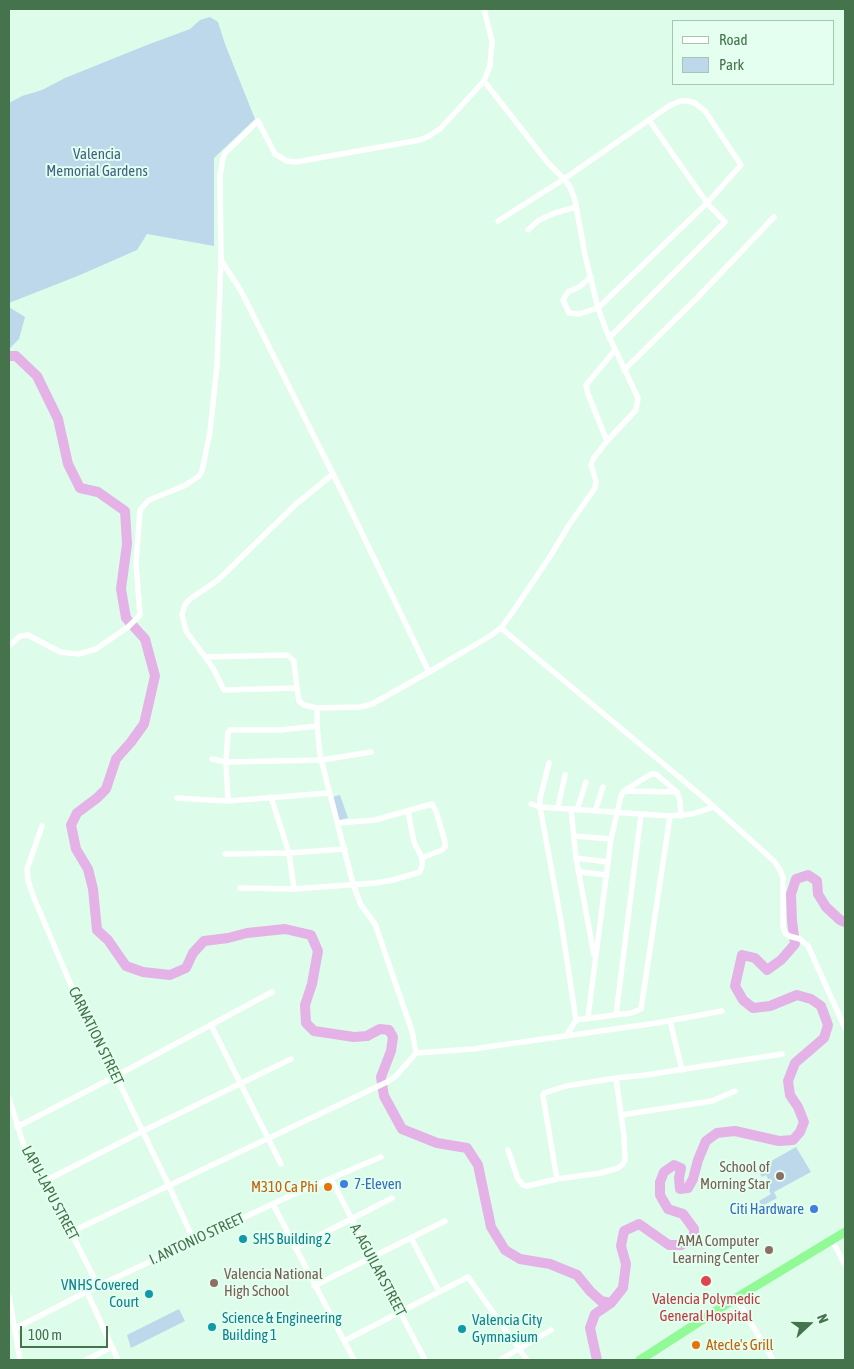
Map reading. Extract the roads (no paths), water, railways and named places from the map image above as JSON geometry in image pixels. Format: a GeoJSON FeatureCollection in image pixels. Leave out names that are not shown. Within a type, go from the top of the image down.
{"type":"FeatureCollection","features":[{"type":"Feature","properties":{"kind":"highway"},"geometry":{"type":"LineString","coordinates":[[640,1360],[736,1298],[845,1232]]}},
{"type":"Feature","properties":{"kind":"street"},"geometry":{"type":"LineString","coordinates":[[9,646],[20,636],[28,635],[60,652],[79,654],[96,649],[128,627],[137,620],[141,611],[136,563],[140,510],[149,500],[184,486],[199,476],[202,471],[210,432],[217,365],[221,260],[220,176],[222,158],[225,153],[258,121],[275,154],[282,159],[296,162],[420,140],[440,130],[484,82],[490,66],[492,41],[484,9]]}},
{"type":"Feature","properties":{"kind":"street"},"geometry":{"type":"LineString","coordinates":[[205,657],[288,655],[294,661],[301,704],[316,708],[360,707],[372,704],[430,672],[501,628],[595,488],[596,480],[592,462],[606,441],[631,416],[638,404],[638,398],[609,338],[598,308],[573,194],[564,179],[548,163],[484,82]]}},
{"type":"Feature","properties":{"kind":"street"},"geometry":{"type":"LineString","coordinates":[[498,221],[675,104],[680,101],[695,102],[716,125],[741,165],[707,203],[598,308],[579,314],[569,313],[563,300],[568,292],[579,287],[591,277]]}},
{"type":"Feature","properties":{"kind":"street"},"geometry":{"type":"LineString","coordinates":[[609,338],[725,222],[707,203],[649,120]]}},
{"type":"Feature","properties":{"kind":"street"},"geometry":{"type":"LineString","coordinates":[[528,230],[539,220],[576,207]]}},
{"type":"Feature","properties":{"kind":"street"},"geometry":{"type":"LineString","coordinates":[[624,370],[698,297],[774,217]]}},
{"type":"Feature","properties":{"kind":"street"},"geometry":{"type":"LineString","coordinates":[[221,260],[241,291],[430,672]]}},
{"type":"Feature","properties":{"kind":"street"},"geometry":{"type":"LineString","coordinates":[[606,441],[586,385],[615,350]]}},
{"type":"Feature","properties":{"kind":"street"},"geometry":{"type":"LineString","coordinates":[[297,688],[224,690],[213,668],[186,631],[182,614],[185,604],[218,580],[295,505],[333,474]]}},
{"type":"Feature","properties":{"kind":"street"},"geometry":{"type":"LineString","coordinates":[[501,628],[714,807],[774,861],[783,877],[783,927],[785,933],[808,946],[845,1028]]}},
{"type":"Feature","properties":{"kind":"street"},"geometry":{"type":"LineString","coordinates":[[316,708],[322,760],[353,884],[362,905],[375,924],[412,1031],[416,1053]]}},
{"type":"Feature","properties":{"kind":"street"},"geometry":{"type":"LineString","coordinates":[[228,801],[226,762],[228,733],[230,730],[280,730],[317,726]]}},
{"type":"Feature","properties":{"kind":"street"},"geometry":{"type":"LineString","coordinates":[[212,759],[226,762],[322,760],[371,752]]}},
{"type":"Feature","properties":{"kind":"street"},"geometry":{"type":"LineString","coordinates":[[549,762],[540,798],[540,806],[562,921],[576,1020],[566,1036]]}},
{"type":"Feature","properties":{"kind":"street"},"geometry":{"type":"LineString","coordinates":[[588,1018],[611,839],[618,801],[624,791],[654,774],[677,792],[681,816]]}},
{"type":"Feature","properties":{"kind":"street"},"geometry":{"type":"LineString","coordinates":[[558,807],[565,775]]}},
{"type":"Feature","properties":{"kind":"street"},"geometry":{"type":"LineString","coordinates":[[586,782],[574,809],[574,836],[576,858],[596,962]]}},
{"type":"Feature","properties":{"kind":"street"},"geometry":{"type":"LineString","coordinates":[[595,811],[603,787]]}},
{"type":"Feature","properties":{"kind":"street"},"geometry":{"type":"LineString","coordinates":[[624,791],[677,792]]}},
{"type":"Feature","properties":{"kind":"street"},"geometry":{"type":"LineString","coordinates":[[177,798],[228,801],[329,793]]}},
{"type":"Feature","properties":{"kind":"street"},"geometry":{"type":"LineString","coordinates":[[271,797],[289,853],[294,889]]}},
{"type":"Feature","properties":{"kind":"street"},"geometry":{"type":"LineString","coordinates":[[338,823],[375,820],[430,804],[434,805],[445,847],[422,858]]}},
{"type":"Feature","properties":{"kind":"street"},"geometry":{"type":"LineString","coordinates":[[531,804],[670,816],[692,814],[714,807]]}},
{"type":"Feature","properties":{"kind":"street"},"geometry":{"type":"LineString","coordinates":[[240,888],[294,889],[375,883],[417,873],[421,870],[422,858],[414,842],[408,811]]}},
{"type":"Feature","properties":{"kind":"street"},"geometry":{"type":"LineString","coordinates":[[616,1015],[641,814]]}},
{"type":"Feature","properties":{"kind":"street"},"geometry":{"type":"LineString","coordinates":[[576,1020],[637,1012],[641,1008],[670,816]]}},
{"type":"Feature","properties":{"kind":"street","name":"CARNATION STREET"},"geometry":{"type":"LineString","coordinates":[[42,826],[27,869],[28,881],[76,997],[116,1076],[194,1241]]}},
{"type":"Feature","properties":{"kind":"street"},"geometry":{"type":"LineString","coordinates":[[574,836],[611,839]]}},
{"type":"Feature","properties":{"kind":"street"},"geometry":{"type":"LineString","coordinates":[[225,854],[289,853],[345,848]]}},
{"type":"Feature","properties":{"kind":"street"},"geometry":{"type":"LineString","coordinates":[[576,858],[608,862]]}},
{"type":"Feature","properties":{"kind":"street"},"geometry":{"type":"LineString","coordinates":[[580,872],[607,875]]}},
{"type":"Feature","properties":{"kind":"street"},"geometry":{"type":"LineString","coordinates":[[17,1127],[272,992]]}},
{"type":"Feature","properties":{"kind":"street"},"geometry":{"type":"LineString","coordinates":[[71,1232],[269,1140],[388,1082],[396,1076],[416,1053],[473,1049],[670,1021],[722,1011]]}},
{"type":"Feature","properties":{"kind":"street"},"geometry":{"type":"LineString","coordinates":[[670,1021],[682,1070]]}},
{"type":"Feature","properties":{"kind":"street"},"geometry":{"type":"LineString","coordinates":[[211,1025],[280,1164]]}},
{"type":"Feature","properties":{"kind":"street"},"geometry":{"type":"LineString","coordinates":[[557,1179],[544,1093],[566,1086],[782,1054]]}},
{"type":"Feature","properties":{"kind":"street"},"geometry":{"type":"LineString","coordinates":[[43,1182],[291,1058]]}},
{"type":"Feature","properties":{"kind":"street"},"geometry":{"type":"LineString","coordinates":[[508,1150],[518,1180],[523,1185],[528,1186],[557,1179],[606,1172],[622,1165],[625,1160],[622,1115],[616,1078]]}},
{"type":"Feature","properties":{"kind":"street"},"geometry":{"type":"LineString","coordinates":[[622,1115],[712,1101],[735,1091]]}},
{"type":"Feature","properties":{"kind":"street","name":"LAPU-LAPU STREET"},"geometry":{"type":"LineString","coordinates":[[9,1098],[25,1149],[71,1232],[98,1286]]}},
{"type":"Feature","properties":{"kind":"street","name":"I. ANTONIO STREET"},"geometry":{"type":"LineString","coordinates":[[16,1328],[98,1286],[194,1241],[381,1157]]}},
{"type":"Feature","properties":{"kind":"street","name":"A. AGUILAR STREET"},"geometry":{"type":"LineString","coordinates":[[332,1179],[425,1360]]}},
{"type":"Feature","properties":{"kind":"street"},"geometry":{"type":"LineString","coordinates":[[294,1248],[392,1198]]}},
{"type":"Feature","properties":{"kind":"street"},"geometry":{"type":"LineString","coordinates":[[273,1204],[294,1248],[354,1360]]}},
{"type":"Feature","properties":{"kind":"street"},"geometry":{"type":"LineString","coordinates":[[314,1286],[444,1221]]}},
{"type":"Feature","properties":{"kind":"street"},"geometry":{"type":"LineString","coordinates":[[411,1238],[439,1292]]}},
{"type":"Feature","properties":{"kind":"street"},"geometry":{"type":"LineString","coordinates":[[832,1240],[845,1265]]}},
{"type":"Feature","properties":{"kind":"street"},"geometry":{"type":"LineString","coordinates":[[344,1340],[468,1277],[527,1360]]}},
{"type":"Feature","properties":{"kind":"street"},"geometry":{"type":"LineString","coordinates":[[87,1292],[118,1360]]}},
{"type":"Feature","properties":{"kind":"street"},"geometry":{"type":"LineString","coordinates":[[9,1296],[20,1360]]}},
{"type":"Feature","properties":{"kind":"street"},"geometry":{"type":"LineString","coordinates":[[736,1298],[773,1360]]}},
{"type":"Feature","properties":{"kind":"street"},"geometry":{"type":"LineString","coordinates":[[500,1360],[551,1330]]}},
{"type":"Feature","properties":{"kind":"street"},"geometry":{"type":"LineString","coordinates":[[86,1360],[112,1347]]}},
{"type":"Feature","properties":{"kind":"waterway"},"geometry":{"type":"LineString","coordinates":[[9,356],[16,356],[37,376],[58,419],[68,464],[80,488],[98,492],[125,511],[127,544],[121,589],[126,618],[145,639],[155,676],[144,724],[116,759],[106,789],[77,813],[71,825],[76,849],[88,869],[93,889],[97,930],[108,940],[126,966],[143,972],[170,975],[186,968],[193,953],[204,941],[247,933],[285,929],[311,935],[318,951],[312,984],[305,1005],[306,1023],[314,1031],[354,1037],[367,1036],[380,1029],[389,1030],[393,1037],[391,1051],[381,1077],[384,1096],[402,1129],[437,1143],[467,1148],[478,1165],[491,1227],[505,1250],[520,1259],[550,1264],[577,1275],[601,1301],[611,1303]]}},
{"type":"Feature","properties":{"kind":"waterway"},"geometry":{"type":"LineString","coordinates":[[597,1360],[590,1328],[595,1314],[611,1303],[623,1288],[626,1264],[621,1246],[624,1231],[639,1224],[669,1245],[681,1245],[694,1238],[694,1229],[683,1214],[668,1209],[660,1195],[660,1182],[664,1172],[674,1165],[681,1168],[679,1178],[680,1189],[688,1188],[706,1141],[717,1133],[735,1131],[779,1141],[793,1140],[800,1132],[804,1122],[798,1107],[790,1095],[788,1081],[795,1063],[824,1038],[828,1025],[821,1006],[811,999],[797,995],[770,1006],[753,1008],[743,1000],[735,986],[742,955],[755,958],[767,970],[781,960],[795,944],[791,894],[796,879],[808,875],[817,881],[818,894],[826,907],[840,920],[845,922]]}},
{"type":"Feature","properties":{"kind":"place","name":"School of Morning Star"},"geometry":{"type":"Point","coordinates":[780,1176]}},
{"type":"Feature","properties":{"kind":"place","name":"7-Eleven"},"geometry":{"type":"Point","coordinates":[344,1184]}},
{"type":"Feature","properties":{"kind":"place","name":"M310 Ca Phi"},"geometry":{"type":"Point","coordinates":[328,1187]}},
{"type":"Feature","properties":{"kind":"place","name":"Citi Hardware"},"geometry":{"type":"Point","coordinates":[814,1209]}},
{"type":"Feature","properties":{"kind":"place","name":"SHS Building 2"},"geometry":{"type":"Point","coordinates":[243,1239]}},
{"type":"Feature","properties":{"kind":"place","name":"AMA Computer Learning Center"},"geometry":{"type":"Point","coordinates":[769,1250]}},
{"type":"Feature","properties":{"kind":"place","name":"Valencia Polymedic General Hospital"},"geometry":{"type":"Point","coordinates":[706,1281]}},
{"type":"Feature","properties":{"kind":"place","name":"Valencia National High School"},"geometry":{"type":"Point","coordinates":[214,1283]}},
{"type":"Feature","properties":{"kind":"place","name":"VNHS Covered Court"},"geometry":{"type":"Point","coordinates":[149,1294]}},
{"type":"Feature","properties":{"kind":"place","name":"Science & Engineering Building 1"},"geometry":{"type":"Point","coordinates":[212,1327]}},
{"type":"Feature","properties":{"kind":"place","name":"Valencia City Gymnasium"},"geometry":{"type":"Point","coordinates":[462,1329]}},
{"type":"Feature","properties":{"kind":"place","name":"Atecle's Grill"},"geometry":{"type":"Point","coordinates":[696,1345]}},
{"type":"Feature","properties":{"kind":"park label","name":"Valencia Memorial Gardens"},"geometry":{"type":"Point","coordinates":[97,162]}}]}
